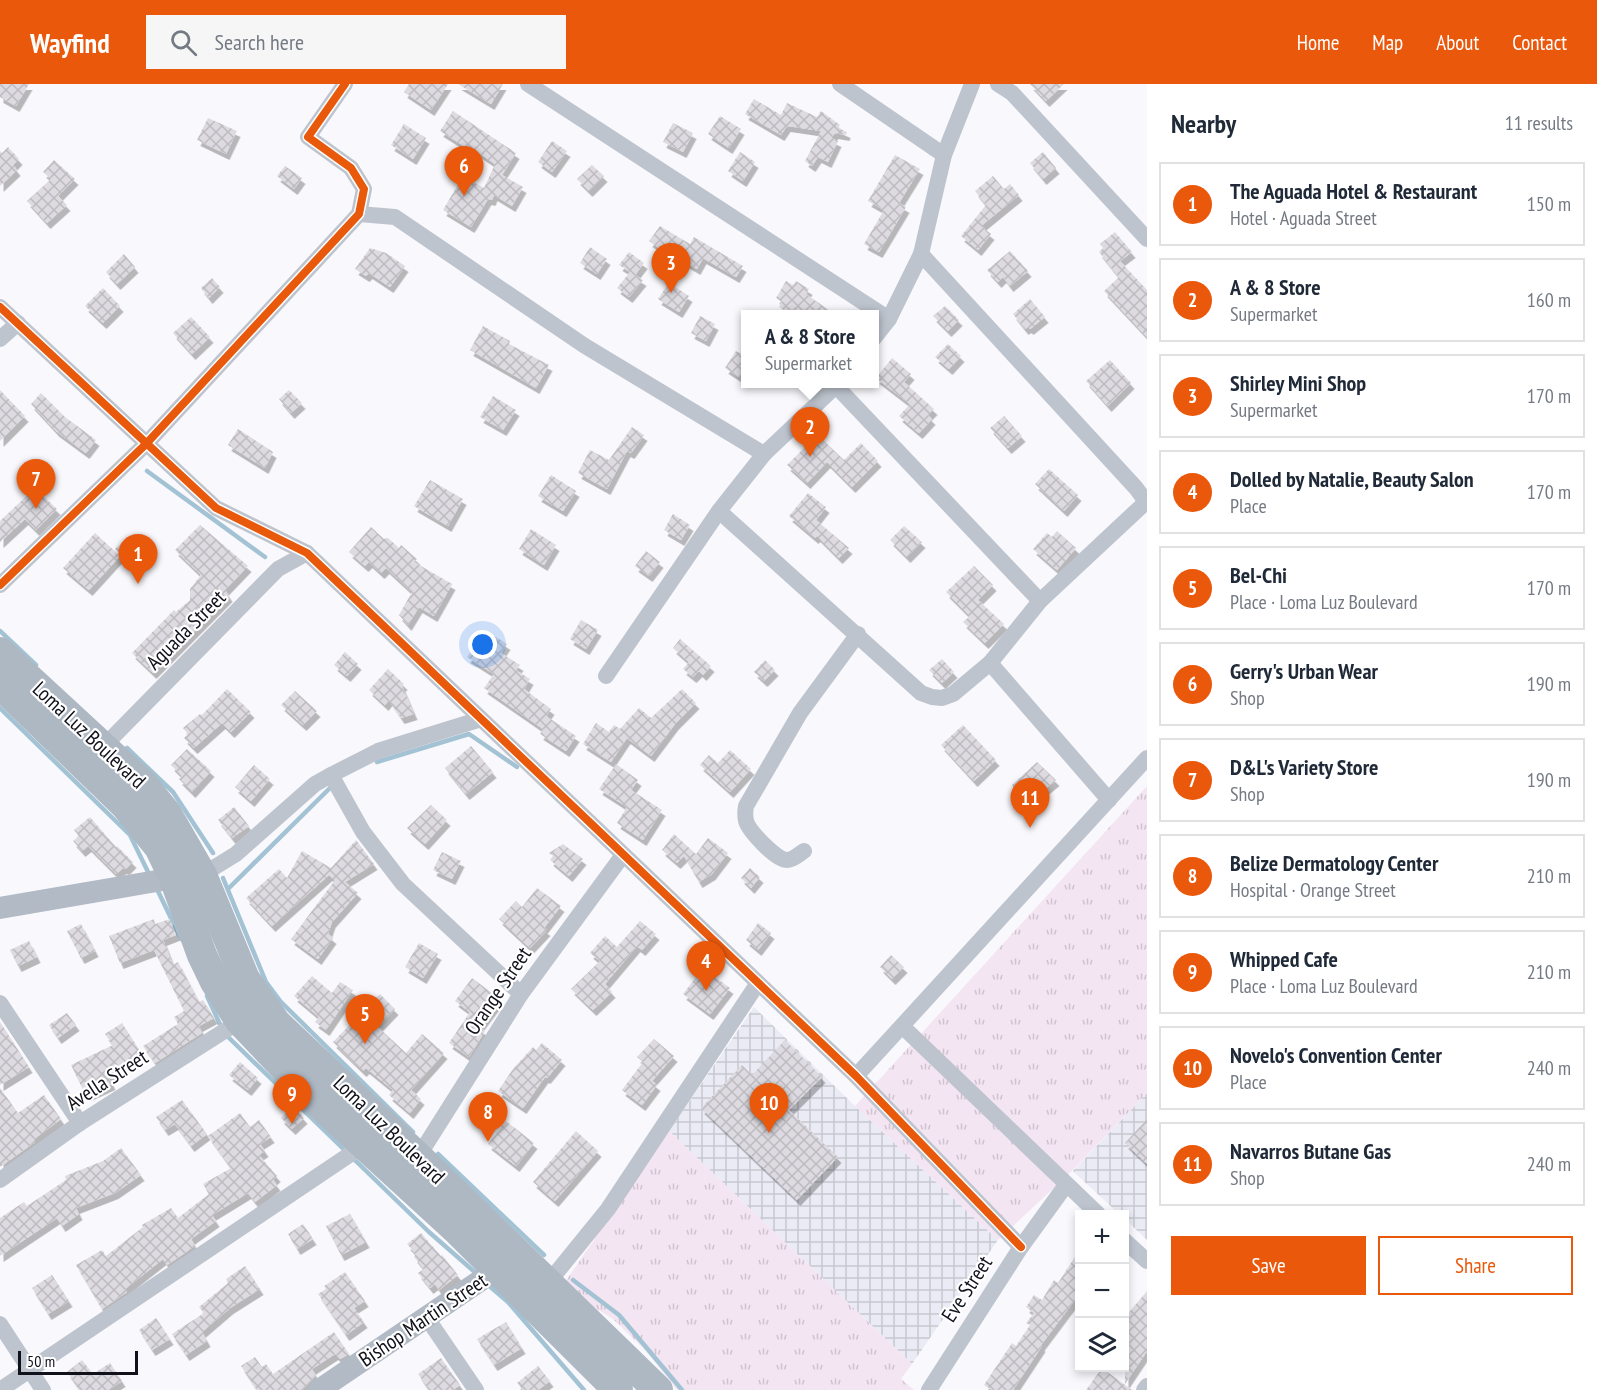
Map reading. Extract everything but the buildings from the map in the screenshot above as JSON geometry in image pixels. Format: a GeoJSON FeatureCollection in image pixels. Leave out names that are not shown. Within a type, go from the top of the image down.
{"type":"FeatureCollection","features":[{"type":"Feature","properties":{"kind":"highway","name":"Loma Luz Boulevard"},"geometry":{"type":"LineString","coordinates":[[0,652],[142,783],[167,814],[188,876],[202,955],[215,982],[240,1021],[316,1101],[458,1231],[618,1390]]}},
{"type":"Feature","properties":{"kind":"highway","name":"Loma Luz Boulevard"},"geometry":{"type":"LineString","coordinates":[[0,684],[126,806],[159,847],[188,876],[245,979],[276,1023],[658,1390]]}},
{"type":"Feature","properties":{"kind":"street"},"geometry":{"type":"LineString","coordinates":[[0,585],[146,444],[359,213],[364,189],[351,168],[308,137],[345,84]]}},
{"type":"Feature","properties":{"kind":"street"},"geometry":{"type":"LineString","coordinates":[[528,84],[875,310]]}},
{"type":"Feature","properties":{"kind":"street"},"geometry":{"type":"LineString","coordinates":[[840,84],[944,155]]}},
{"type":"Feature","properties":{"kind":"street"},"geometry":{"type":"LineString","coordinates":[[879,332],[889,319],[921,255],[944,155],[972,84]]}},
{"type":"Feature","properties":{"kind":"street"},"geometry":{"type":"LineString","coordinates":[[998,84],[1012,93],[1147,239]]}},
{"type":"Feature","properties":{"kind":"street"},"geometry":{"type":"LineString","coordinates":[[359,213],[395,217],[585,346],[764,454]]}},
{"type":"Feature","properties":{"kind":"street"},"geometry":{"type":"LineString","coordinates":[[719,511],[921,693],[942,698],[953,694],[990,663],[1040,601],[1144,493],[921,255]]}},
{"type":"Feature","properties":{"kind":"street"},"geometry":{"type":"LineString","coordinates":[[0,307],[216,508],[307,553],[856,1076],[1021,1247]]}},
{"type":"Feature","properties":{"kind":"street"},"geometry":{"type":"LineString","coordinates":[[879,312],[889,319]]}},
{"type":"Feature","properties":{"kind":"street"},"geometry":{"type":"LineString","coordinates":[[0,339],[18,323]]}},
{"type":"Feature","properties":{"kind":"street"},"geometry":{"type":"LineString","coordinates":[[606,676],[719,511],[764,454],[834,388]]}},
{"type":"Feature","properties":{"kind":"street"},"geometry":{"type":"LineString","coordinates":[[840,388],[1040,601]]}},
{"type":"Feature","properties":{"kind":"street","name":"Aguada Street"},"geometry":{"type":"LineString","coordinates":[[103,747],[278,569],[307,553]]}},
{"type":"Feature","properties":{"kind":"street"},"geometry":{"type":"LineString","coordinates":[[804,850],[787,860],[779,857],[752,832],[746,822],[746,806],[800,713],[858,634]]}},
{"type":"Feature","properties":{"kind":"street"},"geometry":{"type":"LineString","coordinates":[[990,663],[1109,800]]}},
{"type":"Feature","properties":{"kind":"street"},"geometry":{"type":"LineString","coordinates":[[0,908],[188,876],[236,854],[315,784],[331,775],[378,751],[481,719]]}},
{"type":"Feature","properties":{"kind":"street"},"geometry":{"type":"LineString","coordinates":[[856,1076],[1147,758]]}},
{"type":"Feature","properties":{"kind":"street"},"geometry":{"type":"LineString","coordinates":[[331,775],[363,832],[403,884],[521,994]]}},
{"type":"Feature","properties":{"kind":"street","name":"Orange Street"},"geometry":{"type":"LineString","coordinates":[[418,1158],[521,994],[623,855]]}},
{"type":"Feature","properties":{"kind":"street"},"geometry":{"type":"LineString","coordinates":[[548,1283],[608,1209],[758,983]]}},
{"type":"Feature","properties":{"kind":"street"},"geometry":{"type":"LineString","coordinates":[[0,1003],[80,1124]]}},
{"type":"Feature","properties":{"kind":"street","name":"Avella Street"},"geometry":{"type":"LineString","coordinates":[[0,1180],[80,1124],[240,1021]]}},
{"type":"Feature","properties":{"kind":"street"},"geometry":{"type":"LineString","coordinates":[[903,1027],[1093,1210]]}},
{"type":"Feature","properties":{"kind":"street"},"geometry":{"type":"LineString","coordinates":[[0,1390],[354,1151],[362,1143]]}},
{"type":"Feature","properties":{"kind":"street","name":"Eve Street"},"geometry":{"type":"LineString","coordinates":[[929,1390],[1021,1247],[1066,1185]]}},
{"type":"Feature","properties":{"kind":"street"},"geometry":{"type":"LineString","coordinates":[[1129,1244],[1147,1261]]}},
{"type":"Feature","properties":{"kind":"street","name":"Bishop Martin Street"},"geometry":{"type":"LineString","coordinates":[[319,1390],[496,1270]]}},
{"type":"Feature","properties":{"kind":"street"},"geometry":{"type":"LineString","coordinates":[[427,1318],[476,1390]]}},
{"type":"Feature","properties":{"kind":"street"},"geometry":{"type":"LineString","coordinates":[[0,1324],[44,1390]]}},
{"type":"Feature","properties":{"kind":"street"},"geometry":{"type":"LineString","coordinates":[[1144,1390],[1147,1386]]}},
{"type":"Feature","properties":{"kind":"shaded area"},"geometry":{"type":"Polygon","coordinates":[[[754,1007],[855,1106],[998,1240],[912,1364],[669,1131],[754,1007]]]}},
{"type":"Feature","properties":{"kind":"shaded area"},"geometry":{"type":"Polygon","coordinates":[[[1147,1093],[1147,1240],[1129,1223],[1129,1210],[1115,1210],[1073,1171],[1147,1093]]]}},
{"type":"Feature","properties":{"kind":"green space"},"geometry":{"type":"Polygon","coordinates":[[[1147,786],[1147,1093],[1072,1171],[998,1240],[855,1106],[1147,786]]]}},
{"type":"Feature","properties":{"kind":"green space"},"geometry":{"type":"Polygon","coordinates":[[[669,1131],[912,1364],[901,1379],[914,1390],[677,1390],[646,1351],[613,1319],[587,1303],[565,1282],[669,1131]]]}},
{"type":"Feature","properties":{"kind":"waterway"},"geometry":{"type":"LineString","coordinates":[[147,471],[265,557]]}},
{"type":"Feature","properties":{"kind":"waterway"},"geometry":{"type":"LineString","coordinates":[[0,631],[36,665]]}},
{"type":"Feature","properties":{"kind":"waterway"},"geometry":{"type":"LineString","coordinates":[[0,708],[130,835],[149,874]]}},
{"type":"Feature","properties":{"kind":"waterway"},"geometry":{"type":"LineString","coordinates":[[377,762],[469,734],[517,767]]}},
{"type":"Feature","properties":{"kind":"waterway"},"geometry":{"type":"LineString","coordinates":[[127,748],[173,792],[213,853]]}},
{"type":"Feature","properties":{"kind":"waterway"},"geometry":{"type":"LineString","coordinates":[[228,889],[333,785]]}},
{"type":"Feature","properties":{"kind":"waterway"},"geometry":{"type":"LineString","coordinates":[[223,878],[266,982],[281,1002],[413,1132]]}},
{"type":"Feature","properties":{"kind":"waterway"},"geometry":{"type":"LineString","coordinates":[[156,887],[181,939]]}},
{"type":"Feature","properties":{"kind":"waterway"},"geometry":{"type":"LineString","coordinates":[[207,996],[224,1033],[429,1232],[477,1274]]}},
{"type":"Feature","properties":{"kind":"waterway"},"geometry":{"type":"LineString","coordinates":[[438,1154],[544,1255]]}},
{"type":"Feature","properties":{"kind":"waterway"},"geometry":{"type":"LineString","coordinates":[[573,1280],[619,1315],[682,1390]]}},
{"type":"Feature","properties":{"kind":"waterway"},"geometry":{"type":"LineString","coordinates":[[487,1284],[508,1302],[584,1390]]}},
{"type":"Feature","properties":{"kind":"cycle path"},"geometry":{"type":"LineString","coordinates":[[0,585],[146,444],[359,214],[364,189],[351,168],[308,137],[345,84]]}},
{"type":"Feature","properties":{"kind":"cycle path"},"geometry":{"type":"LineString","coordinates":[[0,307],[216,508],[307,553],[856,1076],[1021,1247]]}},
{"type":"Feature","properties":{"kind":"place","name":"Gerry's Urban Wear"},"geometry":{"type":"Point","coordinates":[464,196]}},
{"type":"Feature","properties":{"kind":"place","name":"Shirley Mini Shop"},"geometry":{"type":"Point","coordinates":[671,293]}},
{"type":"Feature","properties":{"kind":"place","name":"A & 8 Store"},"geometry":{"type":"Point","coordinates":[810,457]}},
{"type":"Feature","properties":{"kind":"place","name":"D&L's Variety Store"},"geometry":{"type":"Point","coordinates":[36,509]}},
{"type":"Feature","properties":{"kind":"place","name":"The Aguada Hotel & Restaurant"},"geometry":{"type":"Point","coordinates":[138,584]}},
{"type":"Feature","properties":{"kind":"place","name":"Navarros Butane Gas"},"geometry":{"type":"Point","coordinates":[1030,828]}},
{"type":"Feature","properties":{"kind":"place","name":"Dolled by Natalie, Beauty Salon"},"geometry":{"type":"Point","coordinates":[706,991]}},
{"type":"Feature","properties":{"kind":"place","name":"Bel-Chi"},"geometry":{"type":"Point","coordinates":[365,1044]}},
{"type":"Feature","properties":{"kind":"place","name":"Whipped Cafe"},"geometry":{"type":"Point","coordinates":[292,1124]}},
{"type":"Feature","properties":{"kind":"place","name":"Novelo's Convention Center"},"geometry":{"type":"Point","coordinates":[769,1133]}},
{"type":"Feature","properties":{"kind":"place","name":"Belize Dermatology Center"},"geometry":{"type":"Point","coordinates":[488,1142]}}]}
